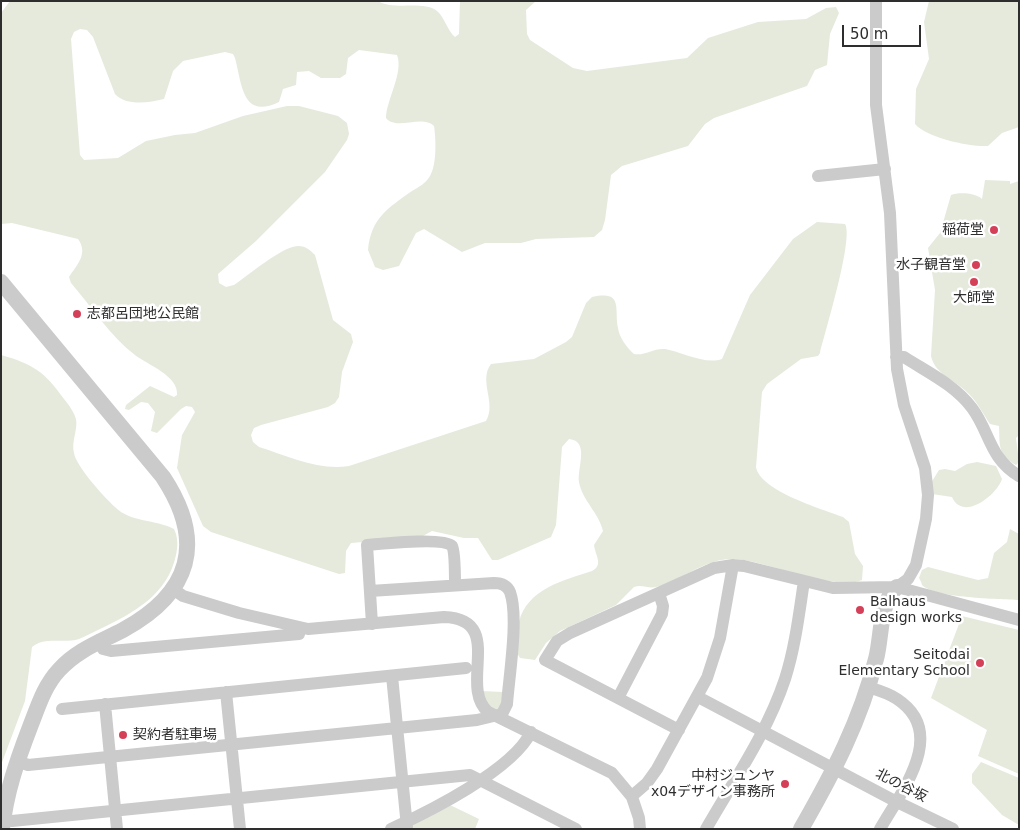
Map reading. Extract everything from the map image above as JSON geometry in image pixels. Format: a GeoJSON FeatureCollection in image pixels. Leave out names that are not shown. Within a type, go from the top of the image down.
{"type":"FeatureCollection","features":[{"type":"Feature","properties":{"kind":"street"},"geometry":{"type":"LineString","coordinates":[[801,829],[835,770],[853,731],[877,656],[887,602],[897,587],[908,579],[916,565],[926,519],[928,495],[922,459],[901,393],[896,357],[890,220],[876,105],[876,1]]}},
{"type":"Feature","properties":{"kind":"street"},"geometry":{"type":"LineString","coordinates":[[818,176],[885,169]]}},
{"type":"Feature","properties":{"kind":"street"},"geometry":{"type":"LineString","coordinates":[[1,282],[153,463],[181,506],[188,535],[184,565],[172,589],[162,602],[136,622],[74,655],[51,680],[40,701],[17,761],[7,792],[2,824],[12,821],[470,775],[576,829]]}},
{"type":"Feature","properties":{"kind":"street"},"geometry":{"type":"LineString","coordinates":[[896,357],[904,358],[963,398],[978,418],[995,454],[1007,468],[1019,476]]}},
{"type":"Feature","properties":{"kind":"street"},"geometry":{"type":"LineString","coordinates":[[372,624],[367,545],[427,541],[452,546],[455,585]]}},
{"type":"Feature","properties":{"kind":"street"},"geometry":{"type":"LineString","coordinates":[[679,730],[545,660],[552,647],[563,636],[714,568],[732,565],[844,589],[897,587],[1019,620]]}},
{"type":"Feature","properties":{"kind":"street"},"geometry":{"type":"LineString","coordinates":[[632,796],[652,776],[698,697],[712,665],[720,638],[732,565]]}},
{"type":"Feature","properties":{"kind":"street"},"geometry":{"type":"LineString","coordinates":[[706,829],[762,731],[780,694],[788,669],[804,581]]}},
{"type":"Feature","properties":{"kind":"street"},"geometry":{"type":"LineString","coordinates":[[17,761],[28,765],[397,728],[502,714],[507,704],[513,617],[510,592],[501,583],[370,591]]}},
{"type":"Feature","properties":{"kind":"street"},"geometry":{"type":"LineString","coordinates":[[172,589],[183,596],[239,613],[300,628],[320,629],[444,617],[453,617],[468,624],[474,631],[478,647],[477,699],[481,706],[608,770],[620,780],[632,796],[637,807],[640,829]]}},
{"type":"Feature","properties":{"kind":"street"},"geometry":{"type":"LineString","coordinates":[[618,698],[662,614],[663,606],[658,593]]}},
{"type":"Feature","properties":{"kind":"street"},"geometry":{"type":"LineString","coordinates":[[99,640],[103,649],[111,651],[299,634],[300,628]]}},
{"type":"Feature","properties":{"kind":"street"},"geometry":{"type":"LineString","coordinates":[[62,709],[466,668]]}},
{"type":"Feature","properties":{"kind":"street"},"geometry":{"type":"LineString","coordinates":[[392,676],[407,825]]}},
{"type":"Feature","properties":{"kind":"street"},"geometry":{"type":"LineString","coordinates":[[868,687],[893,696],[905,705],[913,716],[920,733],[918,761],[880,829]]}},
{"type":"Feature","properties":{"kind":"street"},"geometry":{"type":"LineString","coordinates":[[226,692],[240,829]]}},
{"type":"Feature","properties":{"kind":"street","name":"北の谷坂"},"geometry":{"type":"LineString","coordinates":[[698,697],[835,770],[952,829]]}},
{"type":"Feature","properties":{"kind":"street"},"geometry":{"type":"LineString","coordinates":[[105,704],[117,829]]}},
{"type":"Feature","properties":{"kind":"street"},"geometry":{"type":"LineString","coordinates":[[391,829],[407,825],[480,780],[508,758],[528,738],[531,732]]}},
{"type":"Feature","properties":{"kind":"shaded area"},"geometry":{"type":"Polygon","coordinates":[[[10,1],[378,1],[392,5],[431,8],[440,14],[455,37],[459,34],[460,1],[536,1],[526,10],[527,34],[530,40],[573,68],[587,71],[687,58],[708,38],[758,22],[806,19],[826,8],[836,7],[839,13],[830,34],[827,65],[815,70],[807,86],[714,118],[705,124],[688,146],[622,166],[611,175],[605,220],[602,230],[594,237],[536,239],[521,243],[485,243],[462,252],[424,229],[416,233],[399,266],[383,270],[375,267],[368,250],[373,230],[388,209],[422,185],[428,178],[434,165],[435,151],[434,126],[423,122],[390,122],[386,118],[397,78],[399,62],[397,55],[359,50],[348,58],[346,74],[340,78],[321,78],[309,71],[297,72],[296,85],[283,89],[279,102],[267,106],[257,106],[251,103],[242,88],[233,54],[225,52],[183,61],[173,71],[164,99],[151,102],[131,102],[115,94],[93,37],[87,30],[80,29],[74,32],[71,39],[80,155],[84,160],[118,158],[146,141],[195,133],[243,116],[287,106],[299,106],[338,116],[347,123],[349,134],[347,140],[325,172],[256,241],[218,274],[219,283],[226,287],[234,285],[274,256],[291,248],[303,247],[315,255],[333,320],[351,334],[353,342],[342,372],[339,397],[335,403],[328,407],[254,428],[251,435],[253,442],[259,447],[315,465],[349,466],[486,421],[490,407],[486,378],[491,364],[534,359],[566,342],[572,337],[586,303],[592,297],[609,296],[616,303],[620,335],[626,346],[634,354],[665,349],[701,359],[722,359],[750,295],[793,239],[817,222],[845,224],[847,233],[846,247],[820,353],[818,356],[801,359],[767,384],[762,392],[756,467],[760,476],[768,484],[793,498],[843,517],[849,522],[855,554],[863,566],[862,580],[850,583],[835,582],[749,561],[724,559],[704,565],[666,584],[656,587],[634,587],[616,605],[560,631],[546,643],[535,660],[520,658],[517,653],[519,622],[523,611],[530,601],[559,582],[592,571],[598,566],[594,545],[603,531],[579,482],[581,450],[575,441],[569,439],[562,447],[556,525],[551,537],[498,560],[492,560],[478,538],[464,538],[432,531],[421,537],[351,543],[346,551],[345,573],[339,574],[211,532],[203,526],[177,468],[182,435],[195,412],[192,407],[186,406],[157,433],[151,431],[155,412],[148,403],[141,402],[129,410],[125,409],[126,405],[150,386],[174,397],[177,395],[176,388],[173,382],[162,372],[135,355],[117,339],[71,283],[69,277],[82,255],[81,244],[78,239],[12,223],[1,224],[1,13],[10,1]]]}},
{"type":"Feature","properties":{"kind":"shaded area"},"geometry":{"type":"Polygon","coordinates":[[[929,1],[1019,1],[1019,127],[1002,133],[988,146],[949,141],[921,129],[915,124],[916,89],[929,59],[924,22],[929,1]]]}},
{"type":"Feature","properties":{"kind":"shaded area"},"geometry":{"type":"Polygon","coordinates":[[[985,180],[1010,181],[1010,184],[1019,181],[1019,435],[1016,438],[1019,462],[1016,465],[1005,457],[1003,453],[1000,444],[999,426],[990,424],[972,397],[937,368],[931,356],[935,290],[928,248],[940,233],[951,195],[976,195],[982,199],[985,180]]]}},
{"type":"Feature","properties":{"kind":"shaded area"},"geometry":{"type":"Polygon","coordinates":[[[1,355],[22,362],[37,370],[51,382],[68,404],[76,419],[73,449],[76,459],[104,496],[128,516],[174,529],[177,545],[172,569],[166,581],[148,601],[137,609],[79,639],[43,642],[32,647],[25,701],[1,765],[1,355]]]}},
{"type":"Feature","properties":{"kind":"shaded area"},"geometry":{"type":"Polygon","coordinates":[[[977,462],[996,466],[1002,479],[994,492],[987,498],[971,507],[964,507],[957,504],[952,497],[932,494],[931,483],[939,470],[955,471],[967,464],[977,462]]]}},
{"type":"Feature","properties":{"kind":"shaded area"},"geometry":{"type":"Polygon","coordinates":[[[1010,529],[1019,534],[1019,600],[940,593],[922,585],[919,578],[922,570],[928,567],[978,580],[988,578],[994,553],[1007,542],[1010,529]]]}},
{"type":"Feature","properties":{"kind":"shaded area","name":"Seitodai Elementary School"},"geometry":{"type":"Polygon","coordinates":[[[962,616],[1019,630],[1019,774],[978,756],[987,730],[931,698],[962,616]]]}},
{"type":"Feature","properties":{"kind":"shaded area"},"geometry":{"type":"Polygon","coordinates":[[[481,691],[503,692],[502,710],[491,708],[481,691]]]}},
{"type":"Feature","properties":{"kind":"shaded area"},"geometry":{"type":"Polygon","coordinates":[[[981,762],[1019,778],[1019,825],[1002,815],[972,783],[972,774],[981,762]]]}},
{"type":"Feature","properties":{"kind":"shaded area"},"geometry":{"type":"Polygon","coordinates":[[[448,804],[479,819],[475,829],[411,829],[411,824],[448,804]]]}},
{"type":"Feature","properties":{"kind":"place","name":"稲荷堂"},"geometry":{"type":"Point","coordinates":[994,230]}},
{"type":"Feature","properties":{"kind":"place","name":"水子観音堂"},"geometry":{"type":"Point","coordinates":[976,265]}},
{"type":"Feature","properties":{"kind":"place","name":"大師堂"},"geometry":{"type":"Point","coordinates":[974,282]}},
{"type":"Feature","properties":{"kind":"place","name":"志都呂団地公民館"},"geometry":{"type":"Point","coordinates":[77,314]}},
{"type":"Feature","properties":{"kind":"place","name":"Balhaus design works"},"geometry":{"type":"Point","coordinates":[860,610]}},
{"type":"Feature","properties":{"kind":"place","name":"Seitodai Elementary School"},"geometry":{"type":"Point","coordinates":[980,663]}},
{"type":"Feature","properties":{"kind":"place","name":"契約者駐車場"},"geometry":{"type":"Point","coordinates":[123,735]}},
{"type":"Feature","properties":{"kind":"place","name":"中村ジュンヤ x04デザイン事務所"},"geometry":{"type":"Point","coordinates":[785,784]}}]}
